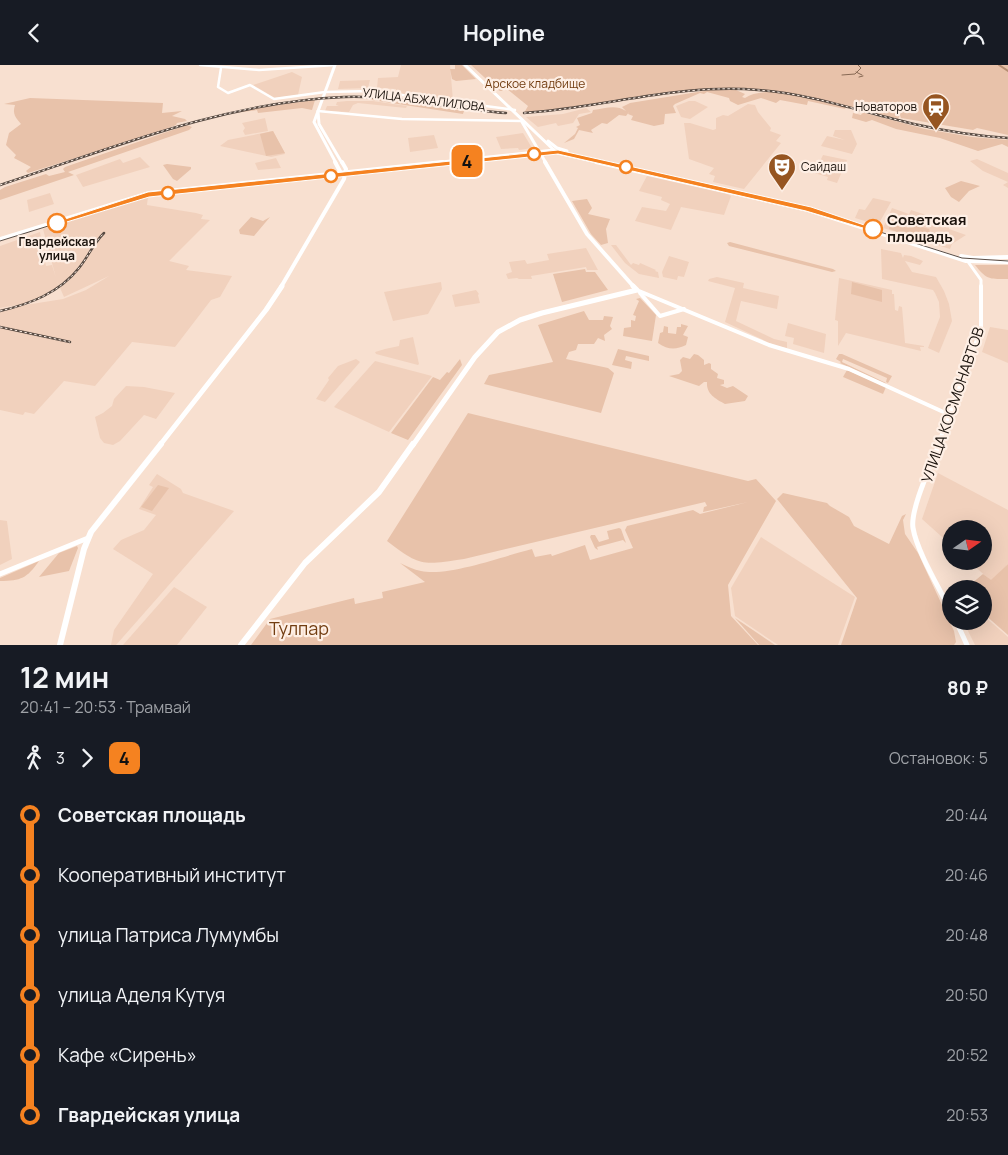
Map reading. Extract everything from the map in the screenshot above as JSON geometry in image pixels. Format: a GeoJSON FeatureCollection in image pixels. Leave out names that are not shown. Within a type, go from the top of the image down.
{"type":"FeatureCollection","features":[{"type":"Feature","properties":{"kind":"main road"},"geometry":{"type":"LineString","coordinates":[[335,65],[318,111],[319,129],[344,176]]}},
{"type":"Feature","properties":{"kind":"main road"},"geometry":{"type":"LineString","coordinates":[[466,65],[557,151]]}},
{"type":"Feature","properties":{"kind":"main road"},"geometry":{"type":"LineString","coordinates":[[512,110],[557,151],[808,210],[966,259],[1008,262]]}},
{"type":"Feature","properties":{"kind":"main road"},"geometry":{"type":"LineString","coordinates":[[241,645],[305,563],[379,492],[483,347],[498,332],[520,320],[542,313],[638,290],[587,234],[522,121]]}},
{"type":"Feature","properties":{"kind":"main road"},"geometry":{"type":"LineString","coordinates":[[0,241],[142,194],[344,176],[557,151],[809,207],[966,259],[1008,257]]}},
{"type":"Feature","properties":{"kind":"main road"},"geometry":{"type":"LineString","coordinates":[[596,161],[663,174]]}},
{"type":"Feature","properties":{"kind":"main road"},"geometry":{"type":"LineString","coordinates":[[617,163],[654,174]]}},
{"type":"Feature","properties":{"kind":"main road"},"geometry":{"type":"LineString","coordinates":[[60,645],[88,538],[266,310],[280,290],[344,176]]}},
{"type":"Feature","properties":{"kind":"main road"},"geometry":{"type":"LineString","coordinates":[[715,186],[760,198]]}},
{"type":"Feature","properties":{"kind":"main road"},"geometry":{"type":"LineString","coordinates":[[728,191],[766,197]]}},
{"type":"Feature","properties":{"kind":"main road"},"geometry":{"type":"LineString","coordinates":[[844,221],[938,249]]}},
{"type":"Feature","properties":{"kind":"main road"},"geometry":{"type":"LineString","coordinates":[[860,224],[894,237]]}},
{"type":"Feature","properties":{"kind":"street"},"geometry":{"type":"LineString","coordinates":[[200,65],[259,70],[335,65]]}},
{"type":"Feature","properties":{"kind":"street","name":"УЛИЦА АБЖАЛИЛОВА"},"geometry":{"type":"LineString","coordinates":[[221,68],[218,87],[220,90],[228,93],[250,85],[274,99],[372,91],[512,110]]}},
{"type":"Feature","properties":{"kind":"street"},"geometry":{"type":"LineString","coordinates":[[318,111],[400,119],[522,121]]}},
{"type":"Feature","properties":{"kind":"street","name":"УЛИЦА КОСМОНАВТОВ"},"geometry":{"type":"LineString","coordinates":[[942,593],[919,546],[913,527],[914,513],[982,325],[980,280],[966,259]]}},
{"type":"Feature","properties":{"kind":"street"},"geometry":{"type":"LineString","coordinates":[[638,290],[769,345],[839,365],[950,415]]}},
{"type":"Feature","properties":{"kind":"street"},"geometry":{"type":"LineString","coordinates":[[638,290],[660,316],[684,309]]}},
{"type":"Feature","properties":{"kind":"street"},"geometry":{"type":"LineString","coordinates":[[676,306],[676,311]]}},
{"type":"Feature","properties":{"kind":"street"},"geometry":{"type":"LineString","coordinates":[[0,573],[88,538]]}},
{"type":"Feature","properties":{"kind":"street"},"geometry":{"type":"LineString","coordinates":[[960,630],[967,645]]}},
{"type":"Feature","properties":{"kind":"shaded area"},"geometry":{"type":"Polygon","coordinates":[[[401,65],[450,65],[453,101],[396,93],[396,89],[377,88],[378,78],[398,77],[401,65]]]}},
{"type":"Feature","properties":{"kind":"shaded area"},"geometry":{"type":"Polygon","coordinates":[[[292,72],[302,77],[298,95],[275,98],[253,85],[292,72]]]}},
{"type":"Feature","properties":{"kind":"shaded area"},"geometry":{"type":"Polygon","coordinates":[[[370,80],[368,88],[338,89],[340,81],[370,80]]]}},
{"type":"Feature","properties":{"kind":"shaded area"},"geometry":{"type":"Polygon","coordinates":[[[373,101],[407,106],[406,108],[358,103],[353,105],[349,112],[325,111],[327,106],[339,106],[336,105],[337,102],[373,101]]]}},
{"type":"Feature","properties":{"kind":"shaded area"},"geometry":{"type":"Polygon","coordinates":[[[689,101],[695,101],[708,107],[690,119],[681,117],[676,106],[689,101]]]}},
{"type":"Feature","properties":{"kind":"shaded area"},"geometry":{"type":"Polygon","coordinates":[[[748,104],[755,105],[758,112],[771,128],[770,131],[781,135],[776,141],[781,143],[744,189],[713,182],[715,176],[709,174],[714,168],[689,159],[684,123],[713,130],[716,129],[716,118],[723,115],[728,116],[748,104]]]}},
{"type":"Feature","properties":{"kind":"shaded area"},"geometry":{"type":"Polygon","coordinates":[[[586,108],[591,112],[579,114],[573,123],[558,126],[556,123],[538,127],[526,117],[563,114],[586,108]]]}},
{"type":"Feature","properties":{"kind":"shaded area"},"geometry":{"type":"Polygon","coordinates":[[[265,118],[268,131],[245,135],[243,131],[245,128],[242,123],[265,118]]]}},
{"type":"Feature","properties":{"kind":"shaded area"},"geometry":{"type":"Polygon","coordinates":[[[835,130],[851,130],[857,144],[852,154],[821,146],[827,136],[845,140],[833,136],[835,130]]]}},
{"type":"Feature","properties":{"kind":"shaded area"},"geometry":{"type":"Polygon","coordinates":[[[273,131],[285,154],[271,157],[220,146],[228,140],[273,131]]]}},
{"type":"Feature","properties":{"kind":"shaded area"},"geometry":{"type":"Polygon","coordinates":[[[523,133],[532,148],[519,150],[518,148],[501,149],[496,137],[523,133]]]}},
{"type":"Feature","properties":{"kind":"shaded area"},"geometry":{"type":"Polygon","coordinates":[[[434,135],[438,148],[410,152],[408,138],[434,135]]]}},
{"type":"Feature","properties":{"kind":"shaded area"},"geometry":{"type":"Polygon","coordinates":[[[823,155],[847,160],[837,183],[827,180],[828,177],[814,173],[823,155]]]}},
{"type":"Feature","properties":{"kind":"shaded area"},"geometry":{"type":"Polygon","coordinates":[[[140,157],[150,167],[83,187],[76,175],[120,159],[123,163],[140,157]]]}},
{"type":"Feature","properties":{"kind":"shaded area"},"geometry":{"type":"Polygon","coordinates":[[[276,158],[281,168],[258,170],[255,163],[276,158]]]}},
{"type":"Feature","properties":{"kind":"shaded area"},"geometry":{"type":"Polygon","coordinates":[[[977,159],[1008,173],[1008,182],[983,171],[970,161],[977,159]]]}},
{"type":"Feature","properties":{"kind":"shaded area"},"geometry":{"type":"Polygon","coordinates":[[[647,176],[731,196],[724,215],[681,207],[671,230],[635,221],[642,207],[666,211],[670,204],[661,200],[662,197],[639,191],[647,176]]]}},
{"type":"Feature","properties":{"kind":"shaded area"},"geometry":{"type":"Polygon","coordinates":[[[50,193],[54,204],[29,212],[27,200],[50,193]]]}},
{"type":"Feature","properties":{"kind":"shaded area"},"geometry":{"type":"Polygon","coordinates":[[[148,197],[147,205],[196,213],[203,215],[201,219],[210,220],[169,261],[189,266],[186,270],[232,276],[220,297],[211,300],[175,347],[132,342],[95,386],[64,381],[34,414],[25,412],[23,415],[0,410],[0,309],[63,299],[86,290],[109,276],[64,297],[57,281],[59,287],[43,296],[23,304],[0,308],[0,246],[40,232],[46,266],[52,265],[56,278],[43,229],[148,197]]]}},
{"type":"Feature","properties":{"kind":"shaded area"},"geometry":{"type":"Polygon","coordinates":[[[873,198],[891,202],[878,225],[855,218],[859,209],[865,210],[873,198]]]}},
{"type":"Feature","properties":{"kind":"shaded area"},"geometry":{"type":"Polygon","coordinates":[[[892,208],[909,214],[911,210],[950,223],[949,229],[966,235],[952,244],[950,249],[883,228],[892,208]]]}},
{"type":"Feature","properties":{"kind":"shaded area"},"geometry":{"type":"Polygon","coordinates":[[[611,245],[616,245],[631,265],[633,263],[639,265],[640,263],[656,270],[659,278],[639,274],[625,263],[611,245]]]}},
{"type":"Feature","properties":{"kind":"shaded area"},"geometry":{"type":"Polygon","coordinates":[[[586,248],[598,270],[587,270],[586,267],[531,276],[532,279],[508,279],[506,274],[512,272],[509,262],[525,260],[527,264],[549,260],[547,254],[586,248]]]}},
{"type":"Feature","properties":{"kind":"shaded area"},"geometry":{"type":"Polygon","coordinates":[[[881,249],[901,253],[903,258],[904,255],[911,256],[923,261],[920,265],[905,261],[912,272],[936,277],[944,291],[952,321],[939,353],[928,348],[940,317],[939,302],[935,293],[933,290],[882,279],[881,249]]]}},
{"type":"Feature","properties":{"kind":"shaded area"},"geometry":{"type":"Polygon","coordinates":[[[669,256],[689,262],[684,277],[678,276],[677,280],[663,277],[662,272],[669,256]]]}},
{"type":"Feature","properties":{"kind":"shaded area"},"geometry":{"type":"Polygon","coordinates":[[[717,277],[744,283],[743,288],[779,296],[777,309],[741,301],[736,321],[774,339],[787,342],[787,348],[776,346],[725,322],[735,288],[708,281],[717,277]]]}},
{"type":"Feature","properties":{"kind":"shaded area"},"geometry":{"type":"Polygon","coordinates":[[[839,278],[892,290],[895,310],[898,311],[899,306],[902,307],[905,343],[924,346],[920,347],[921,351],[846,333],[838,346],[838,321],[835,320],[839,278]]]}},
{"type":"Feature","properties":{"kind":"shaded area"},"geometry":{"type":"Polygon","coordinates":[[[441,282],[442,289],[428,314],[393,321],[384,292],[441,282]]]}},
{"type":"Feature","properties":{"kind":"shaded area"},"geometry":{"type":"Polygon","coordinates":[[[476,290],[479,294],[480,303],[455,307],[452,295],[476,290]]]}},
{"type":"Feature","properties":{"kind":"shaded area"},"geometry":{"type":"Polygon","coordinates":[[[788,323],[826,334],[824,353],[793,344],[794,338],[785,336],[788,323]]]}},
{"type":"Feature","properties":{"kind":"shaded area"},"geometry":{"type":"Polygon","coordinates":[[[990,327],[1008,330],[1008,363],[982,352],[990,327]]]}},
{"type":"Feature","properties":{"kind":"shaded area"},"geometry":{"type":"Polygon","coordinates":[[[413,337],[418,365],[376,354],[375,352],[399,346],[400,340],[413,337]]]}},
{"type":"Feature","properties":{"kind":"shaded area"},"geometry":{"type":"Polygon","coordinates":[[[356,359],[360,362],[325,402],[316,399],[329,380],[328,378],[338,366],[356,359]]]}},
{"type":"Feature","properties":{"kind":"shaded area"},"geometry":{"type":"Polygon","coordinates":[[[375,361],[432,376],[389,432],[334,407],[375,361]]]}},
{"type":"Feature","properties":{"kind":"shaded area"},"geometry":{"type":"Polygon","coordinates":[[[126,386],[144,387],[175,393],[156,419],[144,415],[120,441],[113,445],[104,443],[100,438],[95,417],[112,406],[114,399],[126,386]]]}},
{"type":"Feature","properties":{"kind":"shaded area"},"geometry":{"type":"Polygon","coordinates":[[[938,473],[1008,510],[1008,564],[992,580],[979,570],[992,570],[992,520],[942,520],[942,537],[922,519],[938,473]]]}},
{"type":"Feature","properties":{"kind":"shaded area"},"geometry":{"type":"Polygon","coordinates":[[[157,474],[181,489],[183,493],[234,511],[116,645],[111,645],[114,630],[153,574],[113,549],[121,540],[144,530],[156,515],[139,509],[153,487],[149,485],[157,474]]]}},
{"type":"Feature","properties":{"kind":"shaded area"},"geometry":{"type":"Polygon","coordinates":[[[0,520],[7,521],[12,559],[0,565],[0,520]]]}},
{"type":"Feature","properties":{"kind":"shaded area"},"geometry":{"type":"Polygon","coordinates":[[[761,537],[855,597],[838,645],[778,645],[735,616],[731,588],[761,537]]]}},
{"type":"Feature","properties":{"kind":"shaded area"},"geometry":{"type":"Polygon","coordinates":[[[174,587],[207,607],[177,645],[123,645],[174,587]]]}},
{"type":"Feature","properties":{"kind":"shaded area"},"geometry":{"type":"Polygon","coordinates":[[[992,623],[1008,637],[1008,645],[975,645],[968,630],[992,630],[992,623]]]}},
{"type":"Feature","properties":{"kind":"green space"},"geometry":{"type":"Polygon","coordinates":[[[455,65],[462,65],[476,79],[456,81],[452,79],[450,69],[455,69],[455,65]]]}},
{"type":"Feature","properties":{"kind":"green space","name":"Арское кладбище"},"geometry":{"type":"Polygon","coordinates":[[[471,65],[1008,65],[1008,135],[977,128],[973,130],[901,118],[900,115],[897,121],[803,96],[755,89],[731,88],[683,91],[570,109],[524,113],[528,106],[507,89],[501,89],[503,91],[500,91],[497,89],[471,65]]]}},
{"type":"Feature","properties":{"kind":"green space"},"geometry":{"type":"Polygon","coordinates":[[[716,89],[736,90],[745,94],[742,97],[745,98],[766,92],[780,92],[846,107],[845,109],[808,101],[807,105],[780,100],[776,103],[761,98],[738,105],[730,101],[729,98],[707,92],[704,94],[700,93],[675,104],[673,106],[676,113],[665,114],[664,124],[654,126],[631,120],[633,116],[628,114],[629,112],[626,116],[619,115],[607,124],[602,123],[591,130],[593,133],[579,130],[574,139],[564,143],[575,134],[578,128],[576,127],[580,125],[577,118],[592,113],[593,110],[614,107],[626,111],[622,107],[630,103],[716,89]]]}},
{"type":"Feature","properties":{"kind":"green space"},"geometry":{"type":"Polygon","coordinates":[[[30,98],[163,103],[162,113],[182,111],[172,116],[187,121],[28,173],[26,171],[31,167],[14,158],[16,155],[6,145],[9,133],[21,124],[14,113],[15,105],[4,104],[30,98]]]}},
{"type":"Feature","properties":{"kind":"green space"},"geometry":{"type":"Polygon","coordinates":[[[372,98],[464,111],[463,114],[372,100],[372,98]]]}},
{"type":"Feature","properties":{"kind":"green space"},"geometry":{"type":"Polygon","coordinates":[[[315,100],[312,110],[302,108],[258,113],[257,110],[226,114],[248,109],[315,100]]]}},
{"type":"Feature","properties":{"kind":"green space"},"geometry":{"type":"Polygon","coordinates":[[[854,110],[925,129],[972,137],[1008,140],[1008,147],[1002,144],[978,151],[940,138],[896,129],[872,120],[866,122],[852,118],[853,113],[861,115],[862,113],[854,110]]]}},
{"type":"Feature","properties":{"kind":"green space"},"geometry":{"type":"Polygon","coordinates":[[[187,125],[192,127],[189,130],[68,172],[74,175],[0,200],[0,190],[5,187],[46,174],[49,176],[65,172],[63,169],[65,167],[187,125]]]}},
{"type":"Feature","properties":{"kind":"green space"},"geometry":{"type":"Polygon","coordinates":[[[273,131],[285,153],[266,156],[260,134],[273,131]]]}},
{"type":"Feature","properties":{"kind":"green space"},"geometry":{"type":"Polygon","coordinates":[[[163,165],[191,167],[191,169],[177,181],[173,179],[163,165]]]}},
{"type":"Feature","properties":{"kind":"green space"},"geometry":{"type":"Polygon","coordinates":[[[961,181],[980,186],[969,191],[959,202],[951,197],[945,188],[961,181]]]}},
{"type":"Feature","properties":{"kind":"green space"},"geometry":{"type":"Polygon","coordinates":[[[587,199],[592,208],[588,214],[610,219],[606,229],[608,243],[601,245],[591,234],[572,201],[587,199]]]}},
{"type":"Feature","properties":{"kind":"green space"},"geometry":{"type":"Polygon","coordinates":[[[251,217],[263,221],[270,217],[254,236],[240,234],[239,230],[251,217]]]}},
{"type":"Feature","properties":{"kind":"green space"},"geometry":{"type":"Polygon","coordinates":[[[890,223],[908,228],[911,224],[929,229],[931,235],[938,238],[937,245],[889,229],[890,223]]]}},
{"type":"Feature","properties":{"kind":"green space"},"geometry":{"type":"Polygon","coordinates":[[[730,242],[836,271],[832,272],[729,246],[727,243],[730,242]]]}},
{"type":"Feature","properties":{"kind":"green space","name":"Советская площадь"},"geometry":{"type":"Polygon","coordinates":[[[975,265],[1008,265],[1008,279],[989,278],[975,265]]]}},
{"type":"Feature","properties":{"kind":"green space"},"geometry":{"type":"Polygon","coordinates":[[[585,269],[586,272],[595,272],[608,290],[562,302],[553,274],[585,269]]]}},
{"type":"Feature","properties":{"kind":"green space"},"geometry":{"type":"Polygon","coordinates":[[[852,282],[882,290],[882,302],[851,294],[852,282]]]}},
{"type":"Feature","properties":{"kind":"green space"},"geometry":{"type":"Polygon","coordinates":[[[640,298],[656,315],[652,341],[623,336],[624,328],[631,327],[631,320],[635,321],[636,316],[633,315],[639,301],[636,299],[640,298]]]}},
{"type":"Feature","properties":{"kind":"green space"},"geometry":{"type":"Polygon","coordinates":[[[584,311],[589,320],[603,320],[604,316],[613,317],[610,326],[612,329],[604,335],[605,341],[598,338],[594,344],[578,344],[576,350],[569,352],[566,359],[608,368],[614,373],[601,413],[484,384],[489,375],[553,362],[538,325],[584,311]]]}},
{"type":"Feature","properties":{"kind":"green space"},"geometry":{"type":"Polygon","coordinates":[[[681,324],[688,326],[683,335],[688,337],[686,345],[672,349],[658,343],[664,326],[668,327],[668,333],[676,334],[677,327],[681,327],[681,324]]]}},
{"type":"Feature","properties":{"kind":"green space"},"geometry":{"type":"Polygon","coordinates":[[[618,349],[649,356],[649,361],[626,356],[625,360],[632,362],[631,369],[612,365],[618,349]]]}},
{"type":"Feature","properties":{"kind":"green space"},"geometry":{"type":"Polygon","coordinates":[[[694,354],[704,360],[704,365],[711,364],[711,369],[718,374],[717,378],[724,380],[724,384],[720,385],[727,388],[733,386],[748,396],[745,401],[725,404],[710,393],[707,382],[699,386],[669,376],[679,374],[682,371],[680,360],[683,357],[690,359],[694,354]]]}},
{"type":"Feature","properties":{"kind":"green space"},"geometry":{"type":"Polygon","coordinates":[[[839,354],[892,376],[888,383],[886,382],[887,378],[843,359],[842,362],[885,384],[840,363],[836,359],[839,354]]]}},
{"type":"Feature","properties":{"kind":"green space"},"geometry":{"type":"Polygon","coordinates":[[[460,359],[462,365],[408,440],[391,433],[433,377],[440,380],[447,372],[449,373],[460,359]]]}},
{"type":"Feature","properties":{"kind":"green space"},"geometry":{"type":"Polygon","coordinates":[[[847,370],[886,387],[883,394],[843,377],[847,370]]]}},
{"type":"Feature","properties":{"kind":"green space","name":"Тулпар"},"geometry":{"type":"Polygon","coordinates":[[[468,413],[748,481],[756,479],[776,501],[728,585],[731,616],[758,645],[251,645],[270,619],[354,598],[355,604],[383,598],[382,592],[425,582],[400,563],[421,571],[446,571],[461,569],[532,549],[535,557],[551,554],[552,556],[585,545],[590,560],[633,548],[625,530],[627,526],[693,510],[700,514],[748,502],[703,512],[704,507],[707,506],[705,502],[464,559],[430,563],[415,560],[387,541],[468,413]]]}},
{"type":"Feature","properties":{"kind":"green space"},"geometry":{"type":"Polygon","coordinates":[[[158,485],[169,488],[152,511],[141,507],[158,485]]]}},
{"type":"Feature","properties":{"kind":"green space"},"geometry":{"type":"Polygon","coordinates":[[[783,493],[827,503],[849,517],[854,526],[889,544],[902,516],[906,514],[903,520],[905,534],[918,553],[942,605],[942,630],[954,631],[956,642],[954,645],[841,645],[857,598],[777,499],[783,493]]]}},
{"type":"Feature","properties":{"kind":"green space"},"geometry":{"type":"Polygon","coordinates":[[[619,528],[626,543],[623,540],[597,547],[598,550],[595,548],[590,537],[591,535],[595,535],[599,542],[609,539],[607,531],[619,528]]]}},
{"type":"Feature","properties":{"kind":"green space"},"geometry":{"type":"Polygon","coordinates":[[[77,546],[78,548],[69,571],[39,577],[59,553],[77,546]]]}},
{"type":"Feature","properties":{"kind":"green space"},"geometry":{"type":"Polygon","coordinates":[[[39,561],[27,575],[18,579],[0,581],[0,578],[39,561]]]}},
{"type":"Feature","properties":{"kind":"green space"},"geometry":{"type":"Polygon","coordinates":[[[1008,564],[1008,635],[992,621],[991,580],[1008,564]]]}},
{"type":"Feature","properties":{"kind":"green space"},"geometry":{"type":"Polygon","coordinates":[[[983,574],[991,580],[976,580],[983,574]]]}},
{"type":"Feature","properties":{"kind":"green space"},"geometry":{"type":"Polygon","coordinates":[[[735,618],[775,645],[759,645],[735,618]]]}},
{"type":"Feature","properties":{"kind":"waterway"},"geometry":{"type":"LineString","coordinates":[[857,72],[861,68],[858,65]]}},
{"type":"Feature","properties":{"kind":"waterway"},"geometry":{"type":"LineString","coordinates":[[999,65],[1008,71]]}},
{"type":"Feature","properties":{"kind":"waterway"},"geometry":{"type":"LineString","coordinates":[[842,75],[857,72]]}},
{"type":"Feature","properties":{"kind":"waterway"},"geometry":{"type":"LineString","coordinates":[[857,72],[862,75]]}},
{"type":"Feature","properties":{"kind":"waterway"},"geometry":{"type":"LineString","coordinates":[[859,77],[863,76]]}},
{"type":"Feature","properties":{"kind":"tram line"},"geometry":{"type":"LineString","coordinates":[[0,241],[148,195],[558,152],[808,209],[962,258],[1008,261]]}},
{"type":"Feature","properties":{"kind":"tram line","name":"4"},"geometry":{"type":"LineString","coordinates":[[57,223],[148,195],[564,152],[808,209],[873,229]]}},
{"type":"Feature","properties":{"kind":"railway"},"geometry":{"type":"LineString","coordinates":[[524,113],[699,90],[758,90],[817,99],[937,129],[972,135],[1008,138]]}},
{"type":"Feature","properties":{"kind":"railway"},"geometry":{"type":"LineString","coordinates":[[0,185],[169,129],[212,117],[300,101],[344,97],[384,98],[506,113]]}},
{"type":"Feature","properties":{"kind":"railway"},"geometry":{"type":"LineString","coordinates":[[0,311],[33,301],[53,291],[79,268],[104,233]]}},
{"type":"Feature","properties":{"kind":"railway"},"geometry":{"type":"LineString","coordinates":[[0,327],[70,342]]}},
{"type":"Feature","properties":{"kind":"place","name":"Новаторов"},"geometry":{"type":"Point","coordinates":[936,131]}},
{"type":"Feature","properties":{"kind":"place","name":"Сайдаш"},"geometry":{"type":"Point","coordinates":[782,191]}},
{"type":"Feature","properties":{"kind":"place","name":"Гвардейская улица"},"geometry":{"type":"Point","coordinates":[57,223]}},
{"type":"Feature","properties":{"kind":"place","name":"Советская площадь"},"geometry":{"type":"Point","coordinates":[873,229]}}]}
